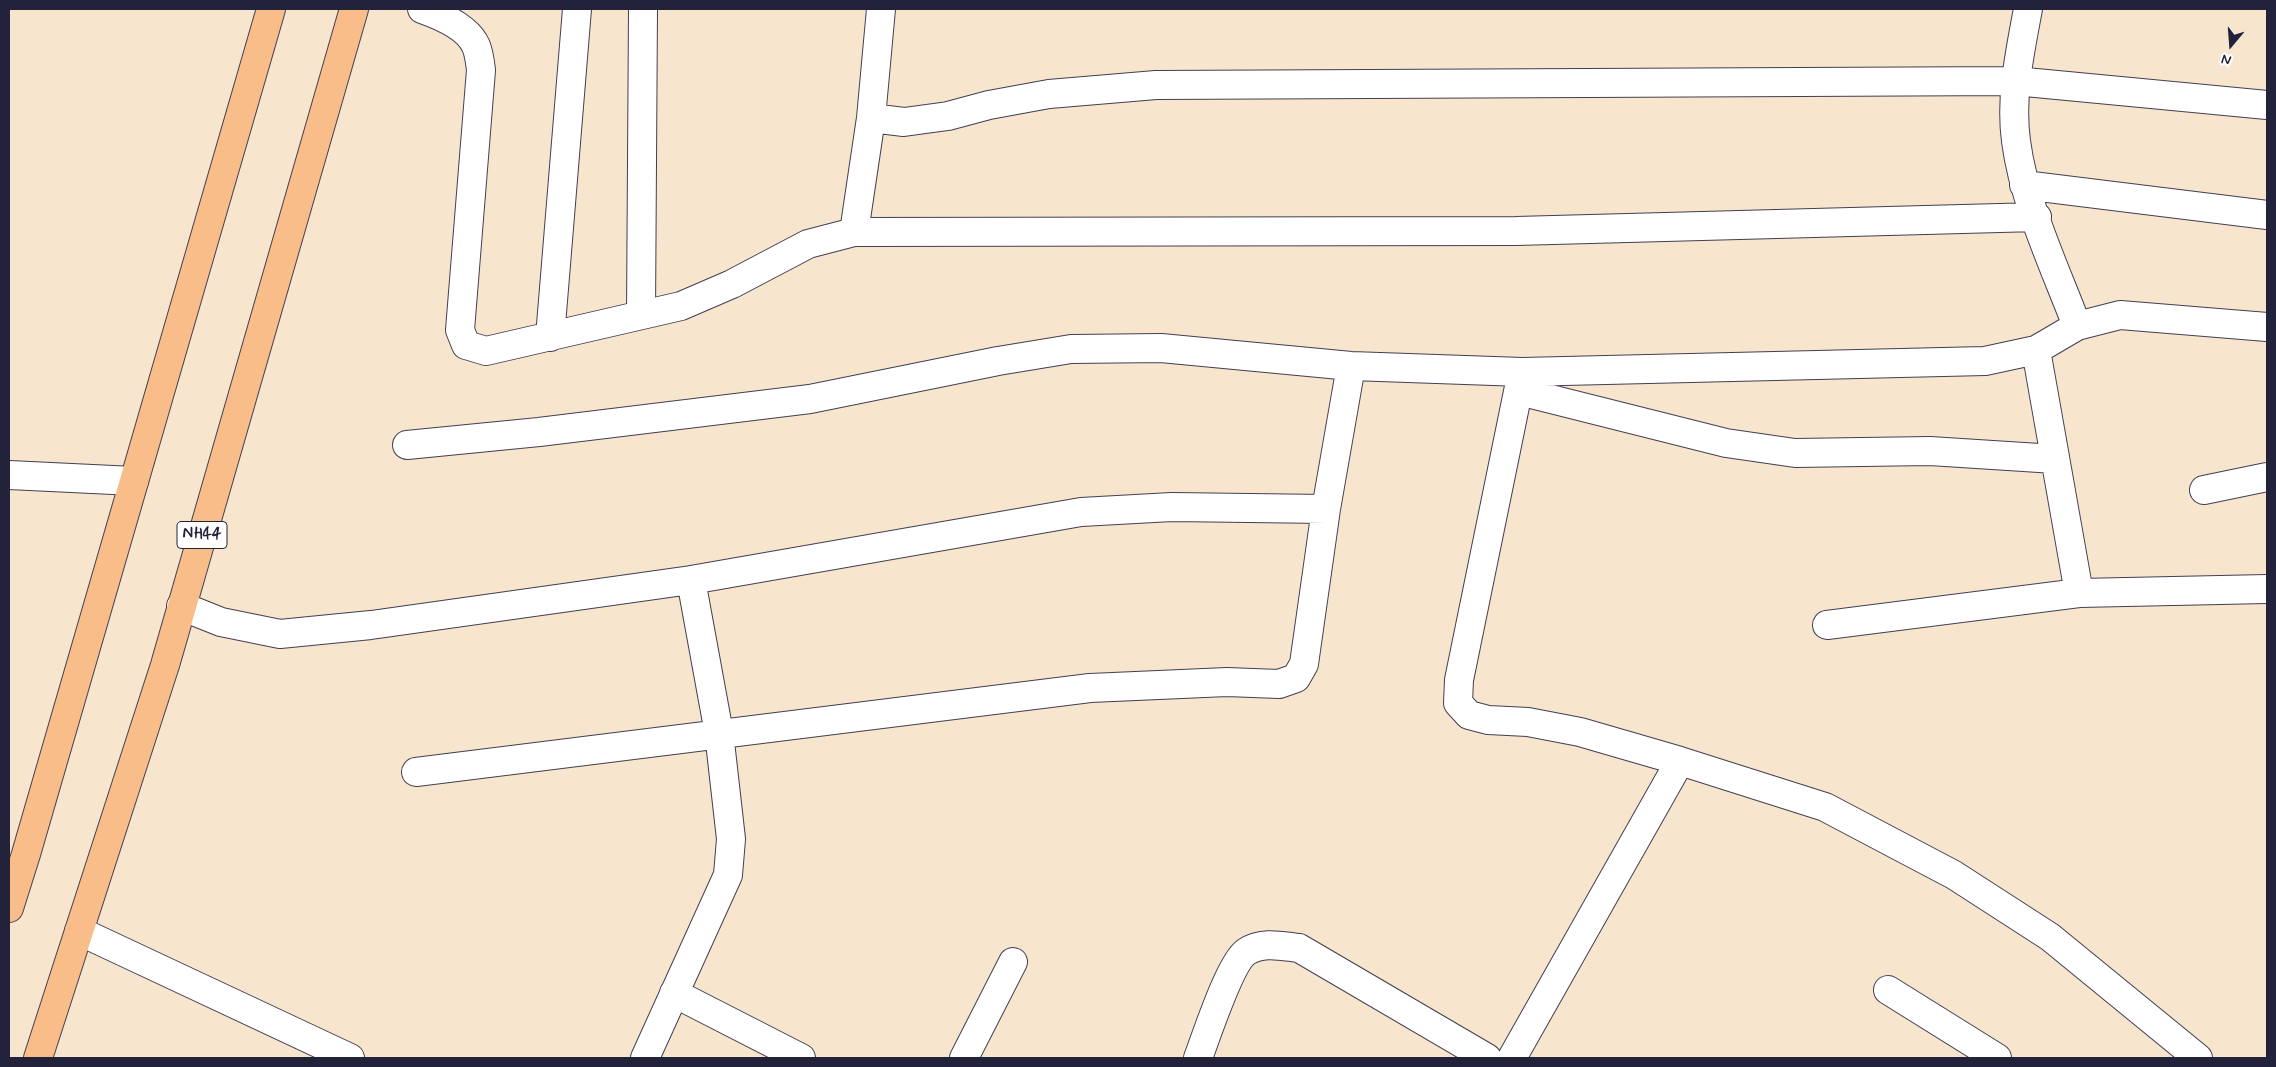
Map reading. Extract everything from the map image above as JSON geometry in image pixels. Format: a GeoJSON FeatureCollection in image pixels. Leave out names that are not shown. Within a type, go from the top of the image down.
{"type":"FeatureCollection","features":[{"type":"Feature","properties":{"kind":"highway"},"geometry":{"type":"LineString","coordinates":[[9,908],[271,9]]}},
{"type":"Feature","properties":{"kind":"highway","name":"NH44"},"geometry":{"type":"LineString","coordinates":[[38,1058],[165,665],[354,9]]}},
{"type":"Feature","properties":{"kind":"street"},"geometry":{"type":"LineString","coordinates":[[550,337],[577,9]]}},
{"type":"Feature","properties":{"kind":"street"},"geometry":{"type":"LineString","coordinates":[[641,315],[643,9]]}},
{"type":"Feature","properties":{"kind":"street"},"geometry":{"type":"LineString","coordinates":[[854,232],[871,118],[881,9]]}},
{"type":"Feature","properties":{"kind":"street"},"geometry":{"type":"LineString","coordinates":[[2028,9],[2015,81],[2015,140],[2024,185],[2077,326]]}},
{"type":"Feature","properties":{"kind":"street"},"geometry":{"type":"LineString","coordinates":[[434,13],[464,32],[476,45],[481,70],[460,330],[466,345],[486,351],[681,306],[732,284],[808,244],[854,232],[1506,231],[2037,218]]}},
{"type":"Feature","properties":{"kind":"street"},"geometry":{"type":"LineString","coordinates":[[871,118],[904,122],[948,116],[989,105],[1049,94],[1156,85],[2015,81],[2267,106]]}},
{"type":"Feature","properties":{"kind":"street"},"geometry":{"type":"LineString","coordinates":[[2024,185],[2267,215]]}},
{"type":"Feature","properties":{"kind":"street"},"geometry":{"type":"LineString","coordinates":[[407,445],[810,399],[998,361],[1071,349],[1161,348],[1520,382],[1985,361],[2036,350],[2077,326],[2120,315],[2267,327]]}},
{"type":"Feature","properties":{"kind":"street"},"geometry":{"type":"LineString","coordinates":[[2036,350],[2079,593]]}},
{"type":"Feature","properties":{"kind":"street"},"geometry":{"type":"LineString","coordinates":[[416,772],[1090,688],[1226,682],[1279,684],[1296,678],[1304,664],[1326,509],[1351,366]]}},
{"type":"Feature","properties":{"kind":"street"},"geometry":{"type":"LineString","coordinates":[[1520,382],[1726,442],[1795,454],[1930,451],[2055,459]]}},
{"type":"Feature","properties":{"kind":"street"},"geometry":{"type":"LineString","coordinates":[[1520,382],[1459,692],[1470,716],[1488,720],[1528,722],[1580,732],[1680,761],[1825,807],[1954,875],[2050,937],[2198,1058]]}},
{"type":"Feature","properties":{"kind":"street"},"geometry":{"type":"LineString","coordinates":[[9,475],[134,481]]}},
{"type":"Feature","properties":{"kind":"street"},"geometry":{"type":"LineString","coordinates":[[2204,490],[2267,477]]}},
{"type":"Feature","properties":{"kind":"street"},"geometry":{"type":"LineString","coordinates":[[182,606],[221,622],[280,634],[371,625],[691,580],[1081,512],[1172,507],[1326,509]]}},
{"type":"Feature","properties":{"kind":"street"},"geometry":{"type":"LineString","coordinates":[[645,1058],[728,875],[730,840],[719,733],[691,580]]}},
{"type":"Feature","properties":{"kind":"street"},"geometry":{"type":"LineString","coordinates":[[1827,625],[2079,593],[2267,589]]}},
{"type":"Feature","properties":{"kind":"street"},"geometry":{"type":"LineString","coordinates":[[1512,1058],[1680,761]]}},
{"type":"Feature","properties":{"kind":"street"},"geometry":{"type":"LineString","coordinates":[[79,931],[350,1058]]}},
{"type":"Feature","properties":{"kind":"street"},"geometry":{"type":"LineString","coordinates":[[1198,1058],[1230,975],[1245,953],[1268,944],[1299,948],[1487,1058]]}},
{"type":"Feature","properties":{"kind":"street"},"geometry":{"type":"LineString","coordinates":[[964,1058],[1013,962]]}},
{"type":"Feature","properties":{"kind":"street"},"geometry":{"type":"LineString","coordinates":[[1888,990],[1997,1058]]}},
{"type":"Feature","properties":{"kind":"street"},"geometry":{"type":"LineString","coordinates":[[674,993],[800,1058]]}}]}
